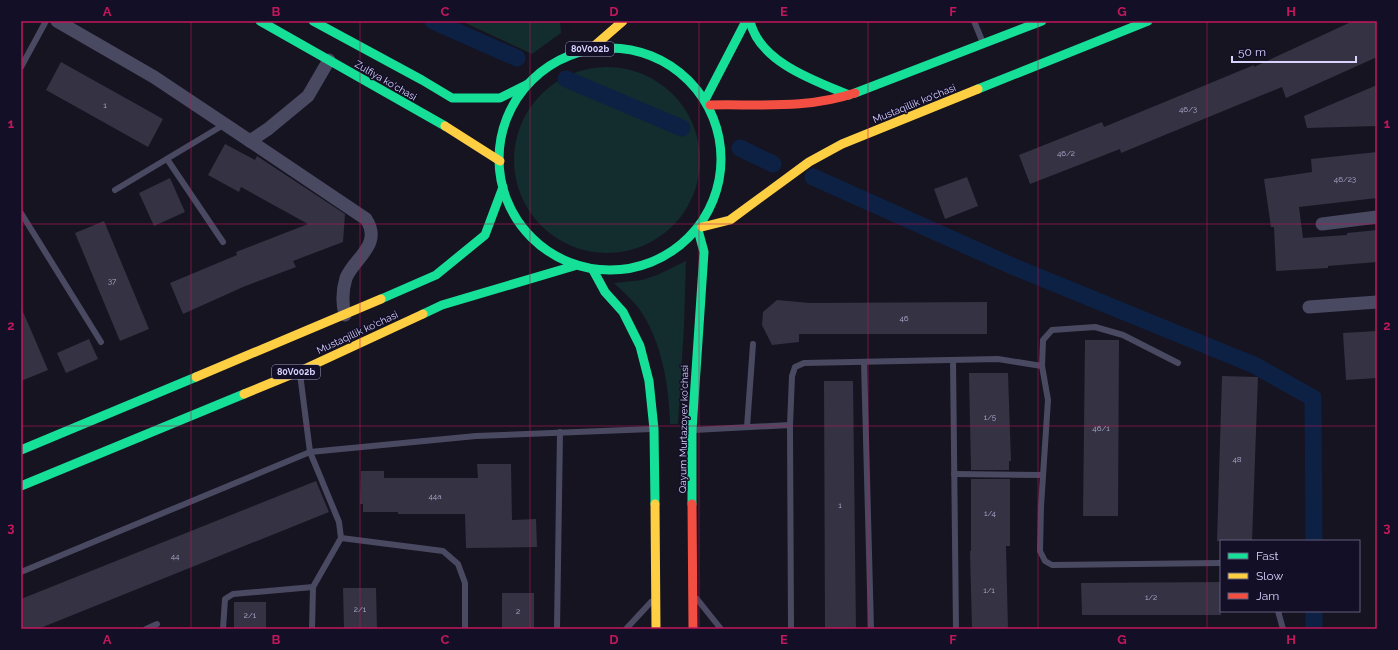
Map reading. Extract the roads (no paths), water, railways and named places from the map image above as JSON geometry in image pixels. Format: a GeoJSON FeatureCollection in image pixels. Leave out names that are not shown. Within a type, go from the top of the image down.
{"type":"FeatureCollection","features":[{"type":"Feature","properties":{"kind":"main road","name":"Zulfiya ko'chasi"},"geometry":{"type":"LineString","coordinates":[[260,21],[442,124],[500,161]]}},
{"type":"Feature","properties":{"kind":"main road","name":"Zulfiya ko'chasi"},"geometry":{"type":"LineString","coordinates":[[313,21],[422,80],[452,98],[500,98],[528,84]]}},
{"type":"Feature","properties":{"kind":"main road"},"geometry":{"type":"LineString","coordinates":[[592,48],[623,21]]}},
{"type":"Feature","properties":{"kind":"main road"},"geometry":{"type":"LineString","coordinates":[[746,21],[708,102],[758,106],[819,102],[849,95],[984,45],[1042,21]]}},
{"type":"Feature","properties":{"kind":"main road"},"geometry":{"type":"LineString","coordinates":[[750,21],[754,34],[766,49],[779,61],[813,80],[849,95]]}},
{"type":"Feature","properties":{"kind":"main road","name":"Mustaqillik ko'chasi"},"geometry":{"type":"LineString","coordinates":[[700,229],[730,220],[809,162],[842,144],[1148,21]]}},
{"type":"Feature","properties":{"kind":"main road","name":"80V002b"},"geometry":{"type":"LineString","coordinates":[[592,48],[629,49],[668,63],[708,102],[720,139],[720,165],[714,189],[700,229],[684,244],[666,257],[631,269],[611,271],[593,270],[574,266],[540,245],[517,219],[503,188],[500,161],[502,134],[512,107],[528,84],[555,59],[573,52],[592,48]]}},
{"type":"Feature","properties":{"kind":"main road","name":"Mustaqillik ko'chasi"},"geometry":{"type":"LineString","coordinates":[[21,450],[345,315],[436,275],[485,235],[503,188]]}},
{"type":"Feature","properties":{"kind":"main road","name":"Qayum Murtazoyev ko'chasi"},"geometry":{"type":"LineString","coordinates":[[693,629],[692,430],[704,252],[700,229]]}},
{"type":"Feature","properties":{"kind":"main road","name":"Mustaqillik ko'chasi"},"geometry":{"type":"LineString","coordinates":[[21,486],[300,371],[442,305],[574,266]]}},
{"type":"Feature","properties":{"kind":"main road"},"geometry":{"type":"LineString","coordinates":[[593,270],[605,292],[623,312],[640,346],[649,381],[654,429],[656,629]]}},
{"type":"Feature","properties":{"kind":"street"},"geometry":{"type":"LineString","coordinates":[[57,21],[154,77],[366,219],[370,225],[371,235],[366,251],[353,265],[346,278],[342,304],[345,315]]}},
{"type":"Feature","properties":{"kind":"street"},"geometry":{"type":"LineString","coordinates":[[250,141],[268,129],[308,96],[329,60]]}},
{"type":"Feature","properties":{"kind":"street"},"geometry":{"type":"LineString","coordinates":[[1322,224],[1377,218]]}},
{"type":"Feature","properties":{"kind":"street"},"geometry":{"type":"LineString","coordinates":[[1309,307],[1377,302]]}},
{"type":"Feature","properties":{"kind":"lane"},"geometry":{"type":"LineString","coordinates":[[21,67],[46,21]]}},
{"type":"Feature","properties":{"kind":"lane"},"geometry":{"type":"LineString","coordinates":[[974,21],[984,45]]}},
{"type":"Feature","properties":{"kind":"lane"},"geometry":{"type":"LineString","coordinates":[[115,190],[225,124]]}},
{"type":"Feature","properties":{"kind":"lane"},"geometry":{"type":"LineString","coordinates":[[167,159],[223,242]]}},
{"type":"Feature","properties":{"kind":"lane"},"geometry":{"type":"LineString","coordinates":[[21,213],[101,342]]}},
{"type":"Feature","properties":{"kind":"lane"},"geometry":{"type":"LineString","coordinates":[[1178,363],[1123,335],[1095,327],[1052,330],[1042,340],[1042,366],[1048,400],[1040,551],[1045,561],[1052,565],[1220,563]]}},
{"type":"Feature","properties":{"kind":"lane"},"geometry":{"type":"LineString","coordinates":[[746,427],[753,344]]}},
{"type":"Feature","properties":{"kind":"lane"},"geometry":{"type":"LineString","coordinates":[[791,629],[790,425],[792,376],[796,367],[804,363],[998,359],[1042,366]]}},
{"type":"Feature","properties":{"kind":"lane"},"geometry":{"type":"LineString","coordinates":[[953,360],[956,629]]}},
{"type":"Feature","properties":{"kind":"lane"},"geometry":{"type":"LineString","coordinates":[[864,362],[871,629]]}},
{"type":"Feature","properties":{"kind":"lane"},"geometry":{"type":"LineString","coordinates":[[300,371],[310,452],[339,522],[341,538],[312,587],[312,629]]}},
{"type":"Feature","properties":{"kind":"lane"},"geometry":{"type":"LineString","coordinates":[[692,430],[790,425]]}},
{"type":"Feature","properties":{"kind":"lane"},"geometry":{"type":"LineString","coordinates":[[21,572],[310,452],[476,436],[654,429]]}},
{"type":"Feature","properties":{"kind":"lane"},"geometry":{"type":"LineString","coordinates":[[557,629],[560,432]]}},
{"type":"Feature","properties":{"kind":"lane"},"geometry":{"type":"LineString","coordinates":[[954,474],[1043,475]]}},
{"type":"Feature","properties":{"kind":"lane"},"geometry":{"type":"LineString","coordinates":[[341,538],[443,551],[458,564],[465,583],[465,629]]}},
{"type":"Feature","properties":{"kind":"lane"},"geometry":{"type":"LineString","coordinates":[[223,629],[225,599],[233,594],[312,587]]}},
{"type":"Feature","properties":{"kind":"lane"},"geometry":{"type":"LineString","coordinates":[[693,594],[721,629]]}},
{"type":"Feature","properties":{"kind":"lane"},"geometry":{"type":"LineString","coordinates":[[626,629],[655,598]]}},
{"type":"Feature","properties":{"kind":"lane"},"geometry":{"type":"LineString","coordinates":[[1278,612],[1282,629]]}},
{"type":"Feature","properties":{"kind":"lane"},"geometry":{"type":"LineString","coordinates":[[146,629],[157,624]]}},
{"type":"Feature","properties":{"kind":"waterway"},"geometry":{"type":"LineString","coordinates":[[433,21],[517,58]]}},
{"type":"Feature","properties":{"kind":"waterway"},"geometry":{"type":"LineString","coordinates":[[566,79],[682,128]]}},
{"type":"Feature","properties":{"kind":"waterway"},"geometry":{"type":"LineString","coordinates":[[740,148],[773,164]]}},
{"type":"Feature","properties":{"kind":"waterway"},"geometry":{"type":"LineString","coordinates":[[813,177],[1012,266],[1254,365],[1313,398],[1314,540]]}},
{"type":"Feature","properties":{"kind":"waterway"},"geometry":{"type":"LineString","coordinates":[[1314,612],[1314,629]]}}]}
